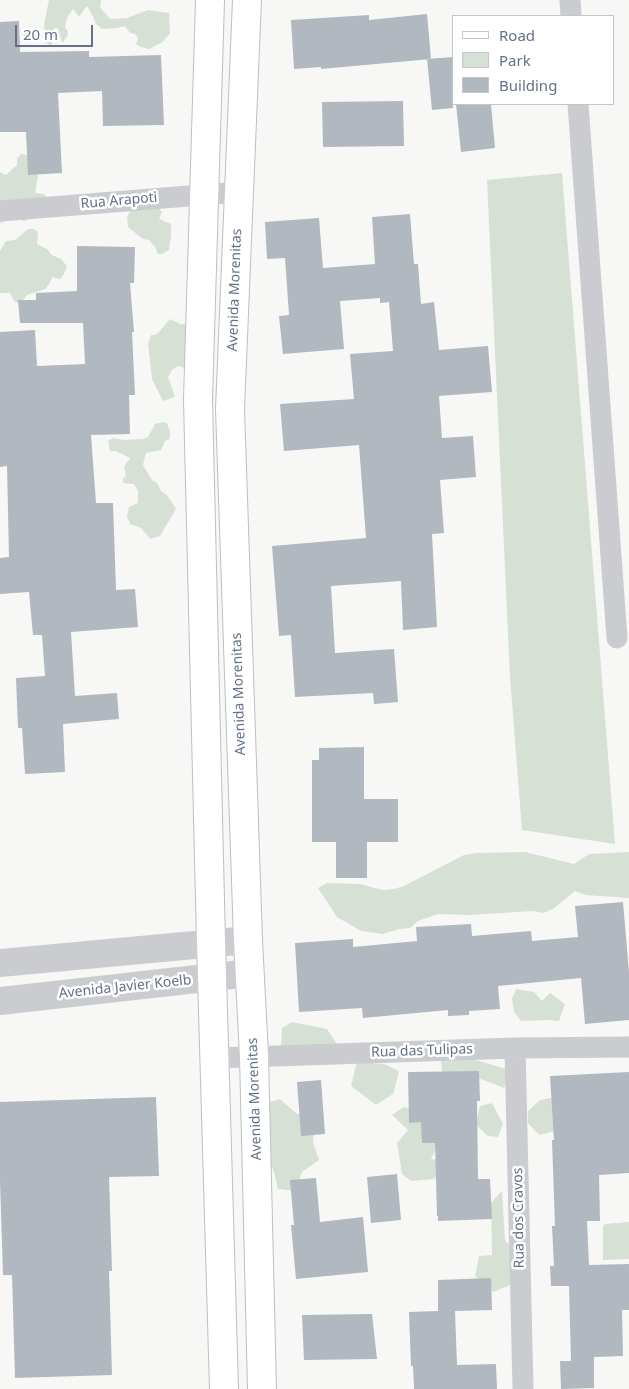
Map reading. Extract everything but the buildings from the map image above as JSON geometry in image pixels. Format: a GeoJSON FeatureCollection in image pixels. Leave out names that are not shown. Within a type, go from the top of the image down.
{"type":"FeatureCollection","features":[{"type":"Feature","properties":{"kind":"main road"},"geometry":{"type":"LineString","coordinates":[[210,0],[198,400],[224,1389]]}},
{"type":"Feature","properties":{"kind":"main road","name":"Avenida Morenitas"},"geometry":{"type":"LineString","coordinates":[[247,0],[230,409],[248,940],[254,1056],[262,1389]]}},
{"type":"Feature","properties":{"kind":"street"},"geometry":{"type":"LineString","coordinates":[[570,0],[571,15]]}},
{"type":"Feature","properties":{"kind":"street"},"geometry":{"type":"LineString","coordinates":[[578,105],[617,638]]}},
{"type":"Feature","properties":{"kind":"street","name":"Rua Arapoti"},"geometry":{"type":"LineString","coordinates":[[0,211],[239,192]]}},
{"type":"Feature","properties":{"kind":"street"},"geometry":{"type":"LineString","coordinates":[[0,964],[211,942],[248,940]]}},
{"type":"Feature","properties":{"kind":"street","name":"Avenida Javier Koelb"},"geometry":{"type":"LineString","coordinates":[[0,1002],[250,973]]}},
{"type":"Feature","properties":{"kind":"street","name":"Rua das Tulipas"},"geometry":{"type":"LineString","coordinates":[[215,1058],[515,1048],[629,1047]]}},
{"type":"Feature","properties":{"kind":"street","name":"Rua dos Cravos"},"geometry":{"type":"LineString","coordinates":[[515,1048],[524,1389]]}},
{"type":"Feature","properties":{"kind":"green space"},"geometry":{"type":"Polygon","coordinates":[[[49,0],[101,0],[100,7],[110,19],[127,18],[148,10],[169,13],[170,33],[163,42],[149,49],[141,47],[136,44],[138,38],[135,34],[130,33],[125,26],[102,29],[95,23],[87,6],[79,17],[73,9],[67,18],[65,27],[68,32],[67,37],[62,43],[58,28],[54,28],[51,46],[45,42],[44,24],[49,0]]]}},
{"type":"Feature","properties":{"kind":"green space"},"geometry":{"type":"Polygon","coordinates":[[[21,154],[33,156],[38,176],[35,193],[44,194],[52,208],[24,221],[14,217],[0,223],[0,172],[6,175],[17,165],[17,158],[21,154]]]}},
{"type":"Feature","properties":{"kind":"green space"},"geometry":{"type":"Polygon","coordinates":[[[562,173],[615,844],[522,830],[510,677],[487,180],[562,173]]]}},
{"type":"Feature","properties":{"kind":"green space"},"geometry":{"type":"Polygon","coordinates":[[[156,204],[162,212],[159,219],[171,224],[169,250],[162,254],[158,254],[149,240],[143,239],[128,227],[127,217],[134,205],[156,204]]]}},
{"type":"Feature","properties":{"kind":"green space"},"geometry":{"type":"Polygon","coordinates":[[[28,229],[34,229],[38,232],[37,244],[61,259],[67,266],[60,279],[52,277],[45,289],[27,295],[20,304],[14,301],[10,293],[0,293],[0,251],[6,241],[15,240],[28,229]]]}},
{"type":"Feature","properties":{"kind":"green space"},"geometry":{"type":"Polygon","coordinates":[[[170,319],[180,324],[189,324],[187,369],[178,366],[172,370],[168,377],[175,397],[163,401],[152,379],[148,344],[151,335],[159,332],[170,319]]]}},
{"type":"Feature","properties":{"kind":"green space"},"geometry":{"type":"Polygon","coordinates":[[[167,423],[170,439],[165,441],[161,450],[146,453],[143,465],[152,480],[167,495],[176,509],[160,536],[150,539],[141,528],[130,524],[127,516],[129,507],[138,503],[138,491],[134,484],[123,483],[123,478],[126,476],[124,467],[130,458],[116,451],[110,451],[108,441],[113,438],[123,440],[143,439],[148,437],[155,424],[167,423]]]}},
{"type":"Feature","properties":{"kind":"green space"},"geometry":{"type":"Polygon","coordinates":[[[525,852],[574,864],[589,854],[629,852],[629,898],[585,895],[575,891],[553,909],[543,913],[533,911],[469,915],[438,914],[418,921],[410,928],[383,934],[361,931],[337,917],[318,888],[327,883],[360,884],[382,890],[394,889],[404,886],[464,855],[525,852]]]}},
{"type":"Feature","properties":{"kind":"green space"},"geometry":{"type":"Polygon","coordinates":[[[516,989],[534,992],[542,1001],[550,993],[565,1004],[559,1021],[521,1021],[514,1012],[512,999],[516,989]]]}},
{"type":"Feature","properties":{"kind":"green space"},"geometry":{"type":"Polygon","coordinates":[[[292,1022],[327,1029],[337,1044],[281,1046],[282,1028],[292,1022]]]}},
{"type":"Feature","properties":{"kind":"green space"},"geometry":{"type":"Polygon","coordinates":[[[440,1054],[455,1054],[510,1070],[504,1088],[476,1077],[443,1078],[440,1054]]]}},
{"type":"Feature","properties":{"kind":"green space"},"geometry":{"type":"Polygon","coordinates":[[[357,1062],[384,1064],[399,1071],[393,1094],[376,1105],[351,1086],[357,1062]]]}},
{"type":"Feature","properties":{"kind":"green space"},"geometry":{"type":"Polygon","coordinates":[[[555,1097],[559,1130],[539,1135],[528,1123],[528,1111],[540,1100],[555,1097]]]}},
{"type":"Feature","properties":{"kind":"green space"},"geometry":{"type":"Polygon","coordinates":[[[280,1099],[297,1114],[316,1116],[313,1142],[319,1160],[302,1172],[296,1191],[278,1189],[263,1141],[263,1104],[280,1099]]]}},
{"type":"Feature","properties":{"kind":"green space"},"geometry":{"type":"Polygon","coordinates":[[[492,1103],[503,1124],[498,1137],[488,1136],[476,1125],[480,1106],[492,1103]]]}},
{"type":"Feature","properties":{"kind":"green space"},"geometry":{"type":"Polygon","coordinates":[[[404,1107],[426,1113],[443,1135],[431,1159],[447,1161],[434,1179],[411,1181],[402,1174],[397,1143],[408,1130],[392,1115],[404,1107]]]}},
{"type":"Feature","properties":{"kind":"green space"},"geometry":{"type":"Polygon","coordinates":[[[502,1191],[505,1241],[516,1249],[513,1284],[493,1292],[475,1276],[479,1256],[492,1255],[491,1203],[502,1191]]]}},
{"type":"Feature","properties":{"kind":"green space"},"geometry":{"type":"Polygon","coordinates":[[[629,1222],[629,1259],[603,1260],[603,1226],[605,1224],[629,1222]]]}}]}
